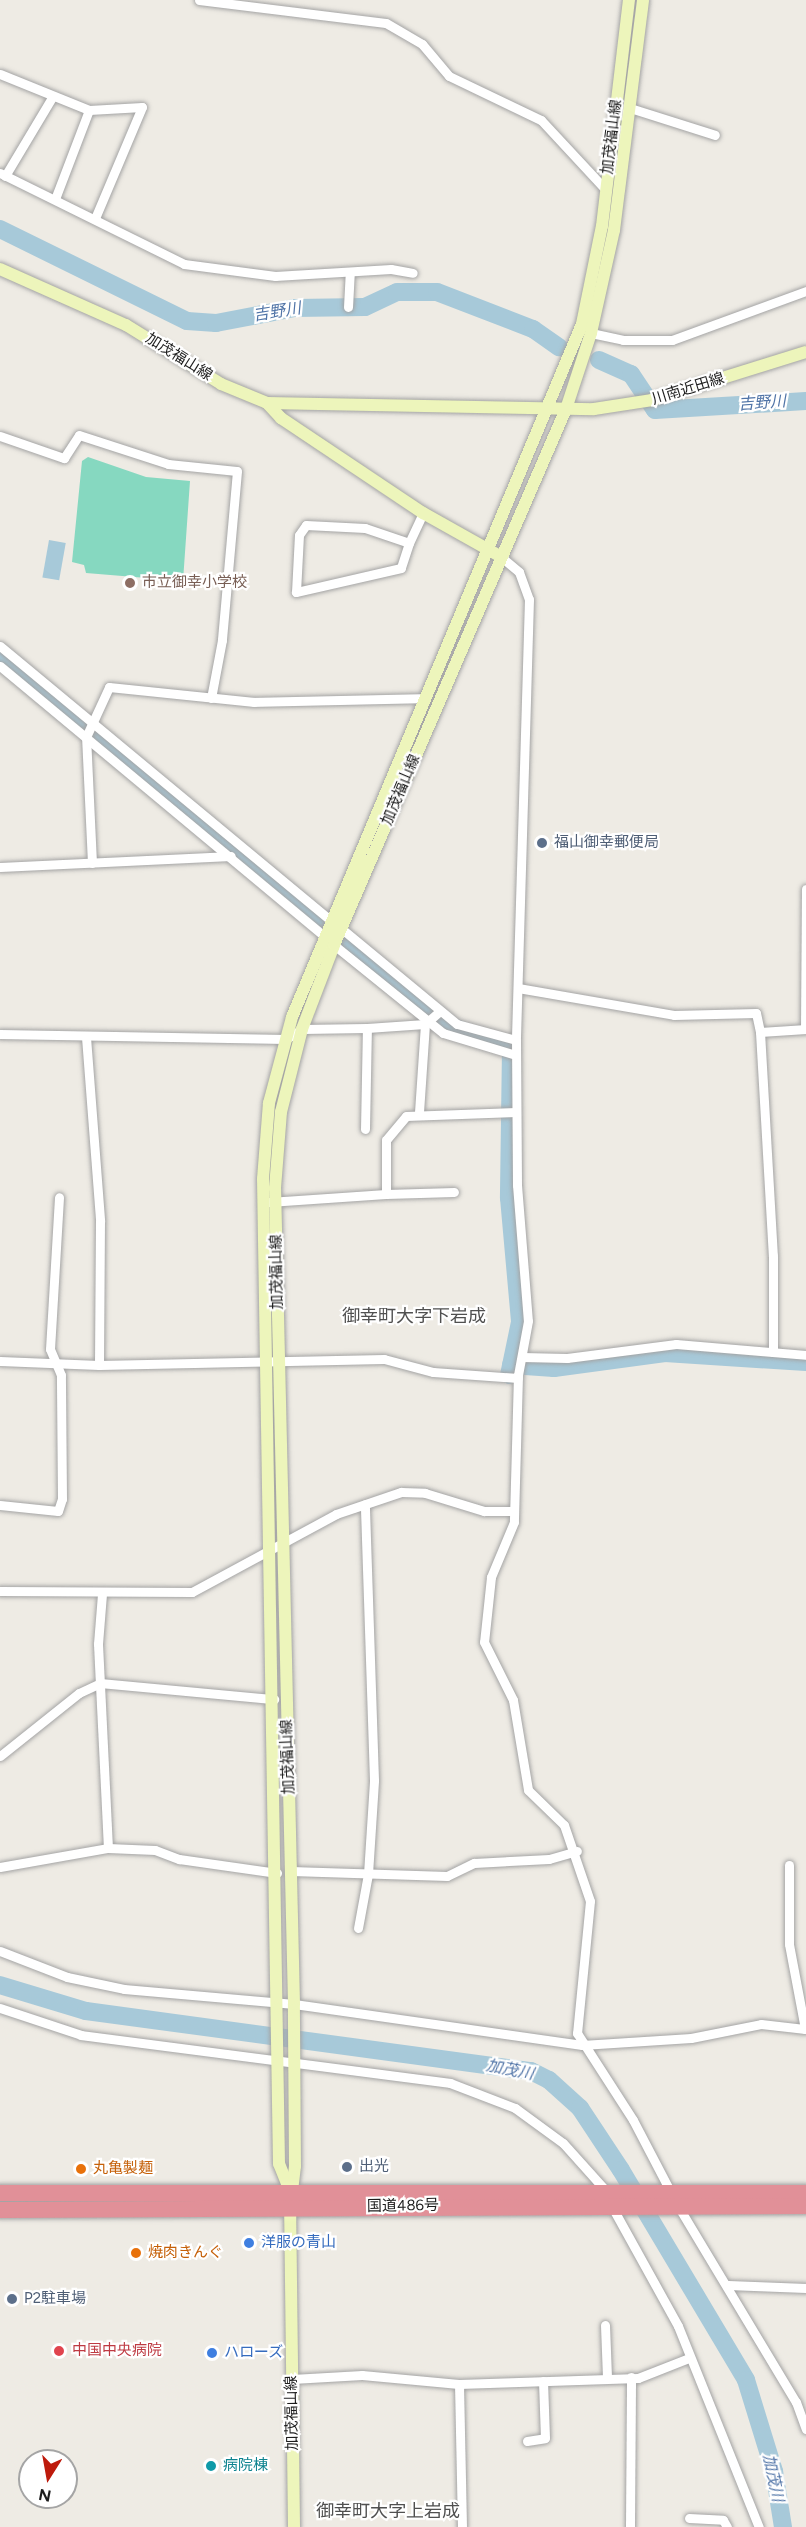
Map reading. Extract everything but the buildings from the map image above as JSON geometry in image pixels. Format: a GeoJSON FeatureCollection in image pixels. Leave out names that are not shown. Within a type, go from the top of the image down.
{"type":"FeatureCollection","features":[{"type":"Feature","properties":{"kind":"highway","name":"国道486号"},"geometry":{"type":"LineString","coordinates":[[0,2193],[290,2199],[608,2198],[806,2206]]}},
{"type":"Feature","properties":{"kind":"highway","name":"国道486号"},"geometry":{"type":"LineString","coordinates":[[674,2200],[806,2193]]}},
{"type":"Feature","properties":{"kind":"highway","name":"国道486号"},"geometry":{"type":"LineString","coordinates":[[0,2210],[290,2199]]}},
{"type":"Feature","properties":{"kind":"main road","name":"加茂福山線"},"geometry":{"type":"LineString","coordinates":[[294,2527],[290,2199],[296,2166],[295,2064],[291,1871],[277,1548],[269,1103],[286,1039],[334,933],[495,553],[584,316],[606,190],[629,0]]}},
{"type":"Feature","properties":{"kind":"main road","name":"加茂福山線"},"geometry":{"type":"LineString","coordinates":[[270,1202],[280,1112],[302,1029],[334,933],[426,698],[566,409],[591,333],[614,230],[642,0]]}},
{"type":"Feature","properties":{"kind":"main road","name":"加茂福山線"},"geometry":{"type":"LineString","coordinates":[[0,269],[126,325],[221,384],[267,403],[566,409]]}},
{"type":"Feature","properties":{"kind":"main road","name":"川南近田線"},"geometry":{"type":"LineString","coordinates":[[566,409],[646,401],[806,352]]}},
{"type":"Feature","properties":{"kind":"main road"},"geometry":{"type":"LineString","coordinates":[[267,403],[281,418],[423,513],[495,553]]}},
{"type":"Feature","properties":{"kind":"main road","name":"加茂福山線"},"geometry":{"type":"LineString","coordinates":[[277,1548],[274,1700],[279,2164],[290,2199]]}},
{"type":"Feature","properties":{"kind":"street"},"geometry":{"type":"LineString","coordinates":[[199,0],[386,23],[422,44],[449,76],[541,120],[606,190]]}},
{"type":"Feature","properties":{"kind":"street"},"geometry":{"type":"LineString","coordinates":[[0,74],[51,99],[89,110],[142,107],[95,218]]}},
{"type":"Feature","properties":{"kind":"street"},"geometry":{"type":"LineString","coordinates":[[51,99],[3,175],[95,218],[184,264],[208,269],[275,276],[413,273]]}},
{"type":"Feature","properties":{"kind":"street"},"geometry":{"type":"LineString","coordinates":[[630,108],[715,135]]}},
{"type":"Feature","properties":{"kind":"street"},"geometry":{"type":"LineString","coordinates":[[55,199],[89,110]]}},
{"type":"Feature","properties":{"kind":"street"},"geometry":{"type":"LineString","coordinates":[[348,307],[350,273]]}},
{"type":"Feature","properties":{"kind":"street"},"geometry":{"type":"LineString","coordinates":[[591,333],[623,340],[672,340],[806,291]]}},
{"type":"Feature","properties":{"kind":"street"},"geometry":{"type":"LineString","coordinates":[[0,436],[64,458],[79,435],[168,464],[237,471],[222,640],[211,698]]}},
{"type":"Feature","properties":{"kind":"street"},"geometry":{"type":"LineString","coordinates":[[409,543],[365,528],[306,525],[299,535],[296,592],[401,568],[409,543],[423,513]]}},
{"type":"Feature","properties":{"kind":"street"},"geometry":{"type":"LineString","coordinates":[[495,553],[519,572],[529,599],[518,988],[516,1040],[513,1055],[513,1112],[528,1321],[520,1367],[514,1511],[491,1577],[484,1642],[513,1700],[528,1790],[564,1825],[577,1851],[591,1919],[574,2019],[582,2045],[633,2120],[674,2200],[728,2284],[804,2418],[806,2429]]}},
{"type":"Feature","properties":{"kind":"street"},"geometry":{"type":"LineString","coordinates":[[0,646],[433,1019],[513,1055]]}},
{"type":"Feature","properties":{"kind":"street"},"geometry":{"type":"LineString","coordinates":[[0,666],[231,856],[334,933],[433,1019]]}},
{"type":"Feature","properties":{"kind":"street"},"geometry":{"type":"LineString","coordinates":[[92,863],[87,736],[94,725],[109,687],[254,702],[426,698]]}},
{"type":"Feature","properties":{"kind":"street"},"geometry":{"type":"LineString","coordinates":[[0,867],[231,856]]}},
{"type":"Feature","properties":{"kind":"street"},"geometry":{"type":"LineString","coordinates":[[760,1032],[806,1029],[806,889]]}},
{"type":"Feature","properties":{"kind":"street"},"geometry":{"type":"LineString","coordinates":[[518,988],[674,1015],[756,1013],[760,1032],[773,1256],[773,1352]]}},
{"type":"Feature","properties":{"kind":"street"},"geometry":{"type":"LineString","coordinates":[[419,1112],[433,1019]]}},
{"type":"Feature","properties":{"kind":"street"},"geometry":{"type":"LineString","coordinates":[[0,1034],[286,1039],[302,1029],[368,1028],[433,1019],[516,1040]]}},
{"type":"Feature","properties":{"kind":"street"},"geometry":{"type":"LineString","coordinates":[[365,1129],[368,1028]]}},
{"type":"Feature","properties":{"kind":"street"},"geometry":{"type":"LineString","coordinates":[[86,1037],[100,1221],[99,1365]]}},
{"type":"Feature","properties":{"kind":"street"},"geometry":{"type":"LineString","coordinates":[[386,1194],[386,1140],[406,1116],[419,1112],[513,1112]]}},
{"type":"Feature","properties":{"kind":"street"},"geometry":{"type":"LineString","coordinates":[[270,1202],[454,1192]]}},
{"type":"Feature","properties":{"kind":"street"},"geometry":{"type":"LineString","coordinates":[[0,1505],[58,1511],[61,1375],[50,1350],[59,1197]]}},
{"type":"Feature","properties":{"kind":"street"},"geometry":{"type":"LineString","coordinates":[[0,1361],[99,1365],[384,1359],[442,1374],[520,1367],[567,1358],[676,1344],[806,1355]]}},
{"type":"Feature","properties":{"kind":"street"},"geometry":{"type":"LineString","coordinates":[[0,1591],[102,1594],[192,1592],[365,1504],[401,1492],[425,1493],[462,1506],[514,1511]]}},
{"type":"Feature","properties":{"kind":"street"},"geometry":{"type":"LineString","coordinates":[[358,1928],[368,1874],[373,1624],[365,1504]]}},
{"type":"Feature","properties":{"kind":"street"},"geometry":{"type":"LineString","coordinates":[[102,1594],[100,1683],[108,1848]]}},
{"type":"Feature","properties":{"kind":"street"},"geometry":{"type":"LineString","coordinates":[[0,1756],[79,1693],[100,1683],[274,1700]]}},
{"type":"Feature","properties":{"kind":"street"},"geometry":{"type":"LineString","coordinates":[[0,1867],[108,1848],[154,1850],[179,1859],[277,1873]]}},
{"type":"Feature","properties":{"kind":"street"},"geometry":{"type":"LineString","coordinates":[[291,1871],[447,1876],[474,1863],[549,1859],[577,1851]]}},
{"type":"Feature","properties":{"kind":"street"},"geometry":{"type":"LineString","coordinates":[[0,1951],[67,1977],[124,1989],[278,2006],[582,2045],[682,2039],[761,2024],[805,2029],[789,1944],[789,1865]]}},
{"type":"Feature","properties":{"kind":"street"},"geometry":{"type":"LineString","coordinates":[[0,2008],[81,2035],[279,2060],[295,2064],[383,2073],[478,2092],[515,2108],[563,2143],[608,2198],[678,2326],[759,2527]]}},
{"type":"Feature","properties":{"kind":"street"},"geometry":{"type":"LineString","coordinates":[[728,2284],[806,2288]]}},
{"type":"Feature","properties":{"kind":"street"},"geometry":{"type":"LineString","coordinates":[[605,2325],[607,2378]]}},
{"type":"Feature","properties":{"kind":"street"},"geometry":{"type":"LineString","coordinates":[[292,2379],[362,2375],[459,2384],[631,2377],[689,2358]]}},
{"type":"Feature","properties":{"kind":"street"},"geometry":{"type":"LineString","coordinates":[[630,2527],[631,2377]]}},
{"type":"Feature","properties":{"kind":"street"},"geometry":{"type":"LineString","coordinates":[[527,2441],[545,2438],[543,2381]]}},
{"type":"Feature","properties":{"kind":"street"},"geometry":{"type":"LineString","coordinates":[[459,2384],[462,2527]]}},
{"type":"Feature","properties":{"kind":"street"},"geometry":{"type":"LineString","coordinates":[[689,2518],[723,2520],[727,2527]]}},
{"type":"Feature","properties":{"kind":"green space"},"geometry":{"type":"Polygon","coordinates":[[[88,457],[146,477],[190,481],[183,581],[86,573],[84,565],[72,562],[82,461],[88,457]]]}},
{"type":"Feature","properties":{"kind":"water"},"geometry":{"type":"Polygon","coordinates":[[[49,540],[66,543],[59,580],[42,577],[49,540]]]}},
{"type":"Feature","properties":{"kind":"waterway","name":"吉野川"},"geometry":{"type":"LineString","coordinates":[[0,229],[187,321],[216,323],[295,308],[365,307],[397,292],[437,292],[533,329],[559,347]]}},
{"type":"Feature","properties":{"kind":"waterway","name":"吉野川"},"geometry":{"type":"LineString","coordinates":[[599,360],[631,374],[655,410],[806,401]]}},
{"type":"Feature","properties":{"kind":"waterway"},"geometry":{"type":"LineString","coordinates":[[0,654],[439,1022],[511,1048],[509,1198],[520,1322],[509,1375]]}},
{"type":"Feature","properties":{"kind":"waterway"},"geometry":{"type":"LineString","coordinates":[[511,1365],[554,1368],[665,1353],[806,1362]]}},
{"type":"Feature","properties":{"kind":"waterway","name":"加茂川"},"geometry":{"type":"LineString","coordinates":[[0,1985],[86,2011],[531,2071],[549,2080],[580,2108],[621,2170],[746,2380],[774,2471],[783,2527]]}},
{"type":"Feature","properties":{"kind":"place","name":"市立御幸小学校"},"geometry":{"type":"Point","coordinates":[130,583]}},
{"type":"Feature","properties":{"kind":"place","name":"福山御幸郵便局"},"geometry":{"type":"Point","coordinates":[542,843]}},
{"type":"Feature","properties":{"kind":"place","name":"出光"},"geometry":{"type":"Point","coordinates":[347,2167]}},
{"type":"Feature","properties":{"kind":"place","name":"丸亀製麺"},"geometry":{"type":"Point","coordinates":[81,2169]}},
{"type":"Feature","properties":{"kind":"place","name":"洋服の青山"},"geometry":{"type":"Point","coordinates":[249,2243]}},
{"type":"Feature","properties":{"kind":"place","name":"焼肉きんぐ"},"geometry":{"type":"Point","coordinates":[136,2253]}},
{"type":"Feature","properties":{"kind":"place","name":"P2駐車場"},"geometry":{"type":"Point","coordinates":[12,2299]}},
{"type":"Feature","properties":{"kind":"place","name":"中国中央病院"},"geometry":{"type":"Point","coordinates":[59,2351]}},
{"type":"Feature","properties":{"kind":"place","name":"ハローズ"},"geometry":{"type":"Point","coordinates":[212,2353]}},
{"type":"Feature","properties":{"kind":"place","name":"病院棟"},"geometry":{"type":"Point","coordinates":[211,2466]}},
{"type":"Feature","properties":{"kind":"district","name":"御幸町大字下岩成"},"geometry":{"type":"Point","coordinates":[414,1316]}},
{"type":"Feature","properties":{"kind":"district","name":"御幸町大字上岩成"},"geometry":{"type":"Point","coordinates":[388,2511]}}]}
